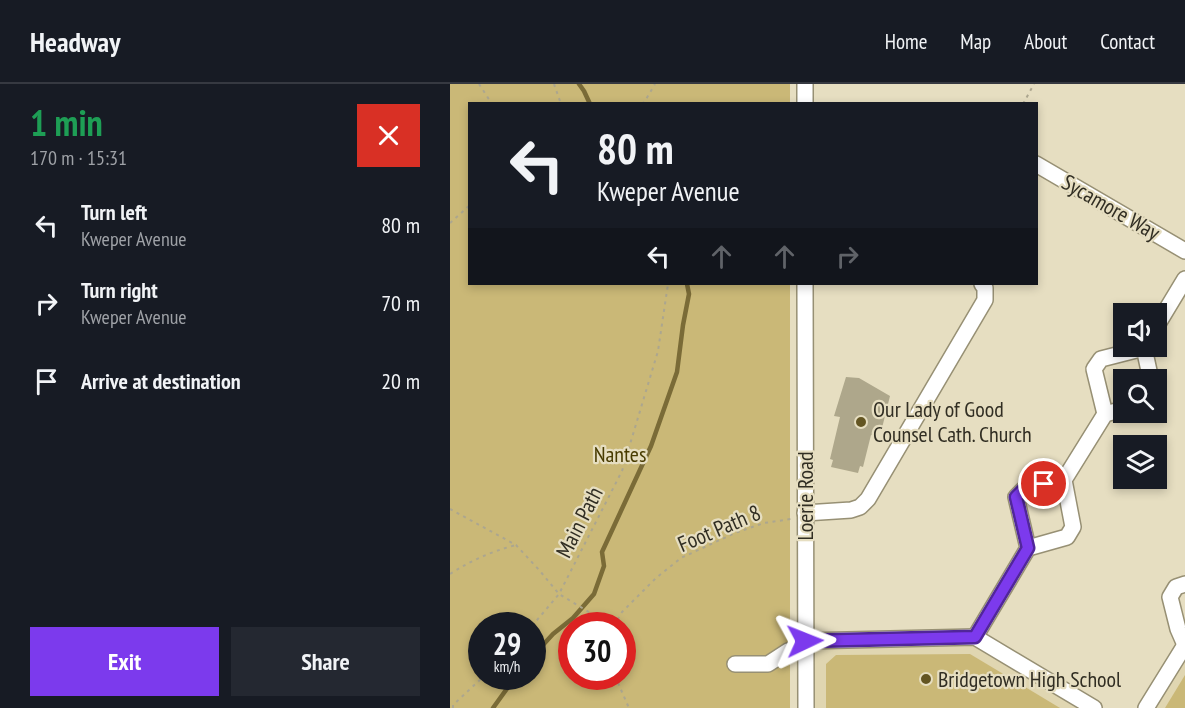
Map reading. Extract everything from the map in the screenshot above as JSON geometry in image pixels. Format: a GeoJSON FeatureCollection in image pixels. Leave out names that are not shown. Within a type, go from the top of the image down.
{"type":"FeatureCollection","features":[{"type":"Feature","properties":{"kind":"street"},"geometry":{"type":"LineString","coordinates":[[805,84],[805,102]]}},
{"type":"Feature","properties":{"kind":"street","name":"Sycamore Way"},"geometry":{"type":"LineString","coordinates":[[1038,165],[1185,251]]}},
{"type":"Feature","properties":{"kind":"street"},"geometry":{"type":"LineString","coordinates":[[1167,309],[1185,279]]}},
{"type":"Feature","properties":{"kind":"street","name":"Loerie Road"},"geometry":{"type":"LineString","coordinates":[[805,285],[798,516],[806,708]]}},
{"type":"Feature","properties":{"kind":"street"},"geometry":{"type":"LineString","coordinates":[[798,516],[851,510],[860,507],[868,500],[985,300],[985,288],[982,285]]}},
{"type":"Feature","properties":{"kind":"street"},"geometry":{"type":"LineString","coordinates":[[1105,414],[1094,369],[1101,359],[1113,356]]}},
{"type":"Feature","properties":{"kind":"street"},"geometry":{"type":"LineString","coordinates":[[975,637],[1028,548],[1067,537],[1073,527],[1064,480],[1105,414],[1113,412]]}},
{"type":"Feature","properties":{"kind":"street"},"geometry":{"type":"LineString","coordinates":[[1028,548],[1016,497],[1025,488],[1064,480]]}},
{"type":"Feature","properties":{"kind":"street"},"geometry":{"type":"LineString","coordinates":[[1146,708],[1185,645],[1178,629],[1170,597],[1176,587],[1185,584]]}},
{"type":"Feature","properties":{"kind":"street"},"geometry":{"type":"LineString","coordinates":[[735,664],[768,664],[788,651],[805,646],[975,637],[1094,708]]}},
{"type":"Feature","properties":{"kind":"path"},"geometry":{"type":"LineString","coordinates":[[479,84],[491,102]]}},
{"type":"Feature","properties":{"kind":"path"},"geometry":{"type":"LineString","coordinates":[[554,84],[560,102]]}},
{"type":"Feature","properties":{"kind":"path"},"geometry":{"type":"LineString","coordinates":[[644,102],[655,84]]}},
{"type":"Feature","properties":{"kind":"path"},"geometry":{"type":"LineString","coordinates":[[1024,102],[1034,84]]}},
{"type":"Feature","properties":{"kind":"path"},"geometry":{"type":"LineString","coordinates":[[450,223],[468,207]]}},
{"type":"Feature","properties":{"kind":"path","name":"Main Path"},"geometry":{"type":"LineString","coordinates":[[544,612],[559,594],[622,471],[658,351],[668,285]]}},
{"type":"Feature","properties":{"kind":"path"},"geometry":{"type":"LineString","coordinates":[[450,509],[516,545],[559,594],[587,612]]}},
{"type":"Feature","properties":{"kind":"path","name":"Foot Path 8"},"geometry":{"type":"LineString","coordinates":[[622,612],[656,578],[681,558],[735,533],[764,523],[798,516]]}},
{"type":"Feature","properties":{"kind":"path"},"geometry":{"type":"LineString","coordinates":[[450,574],[490,552],[516,545]]}},
{"type":"Feature","properties":{"kind":"path"},"geometry":{"type":"LineString","coordinates":[[453,708],[453,705],[469,690]]}},
{"type":"Feature","properties":{"kind":"path"},"geometry":{"type":"LineString","coordinates":[[621,690],[629,708]]}},
{"type":"Feature","properties":{"kind":"shaded area","name":"Bridgetown High School"},"geometry":{"type":"Polygon","coordinates":[[[975,637],[1094,708],[806,708],[805,641],[975,637]]]}},
{"type":"Feature","properties":{"kind":"shaded area","name":"Bridgetown High School"},"geometry":{"type":"Polygon","coordinates":[[[1185,645],[1185,708],[1146,708],[1185,645]]]}},
{"type":"Feature","properties":{"kind":"green space","name":"Nantes"},"geometry":{"type":"Polygon","coordinates":[[[450,84],[790,84],[790,102],[468,102],[468,285],[790,285],[790,708],[450,708],[450,84]]]}},
{"type":"Feature","properties":{"kind":"green space","name":"Bridgetown High School"},"geometry":{"type":"Polygon","coordinates":[[[970,654],[1060,708],[826,708],[826,664],[836,655],[970,654]]]}},
{"type":"Feature","properties":{"kind":"green space"},"geometry":{"type":"Polygon","coordinates":[[[1185,675],[1185,708],[1165,708],[1185,675]]]}},
{"type":"Feature","properties":{"kind":"building","name":"Our Lady of Good Counsel Cath. Church"},"geometry":{"type":"Polygon","coordinates":[[[846,377],[859,378],[890,396],[882,428],[877,427],[875,436],[871,435],[863,467],[860,466],[858,473],[831,467],[833,460],[830,459],[840,417],[834,416],[846,377]]]}},
{"type":"Feature","properties":{"kind":"waterway"},"geometry":{"type":"LineString","coordinates":[[579,84],[589,102]]}},
{"type":"Feature","properties":{"kind":"waterway"},"geometry":{"type":"LineString","coordinates":[[546,642],[573,618],[594,594],[604,566],[602,552],[651,446],[677,372],[689,294],[687,285]]}},
{"type":"Feature","properties":{"kind":"waterway"},"geometry":{"type":"LineString","coordinates":[[493,708],[506,690]]}},
{"type":"Feature","properties":{"kind":"place","name":"Our Lady of Good Counsel Cath. Church"},"geometry":{"type":"Point","coordinates":[861,422]}},
{"type":"Feature","properties":{"kind":"place","name":"Bridgetown High School"},"geometry":{"type":"Point","coordinates":[926,679]}},
{"type":"Feature","properties":{"kind":"route"},"geometry":{"type":"LineString","coordinates":[[805,641],[975,637],[1028,548],[1016,497],[1025,488],[1044,484]]}}]}
